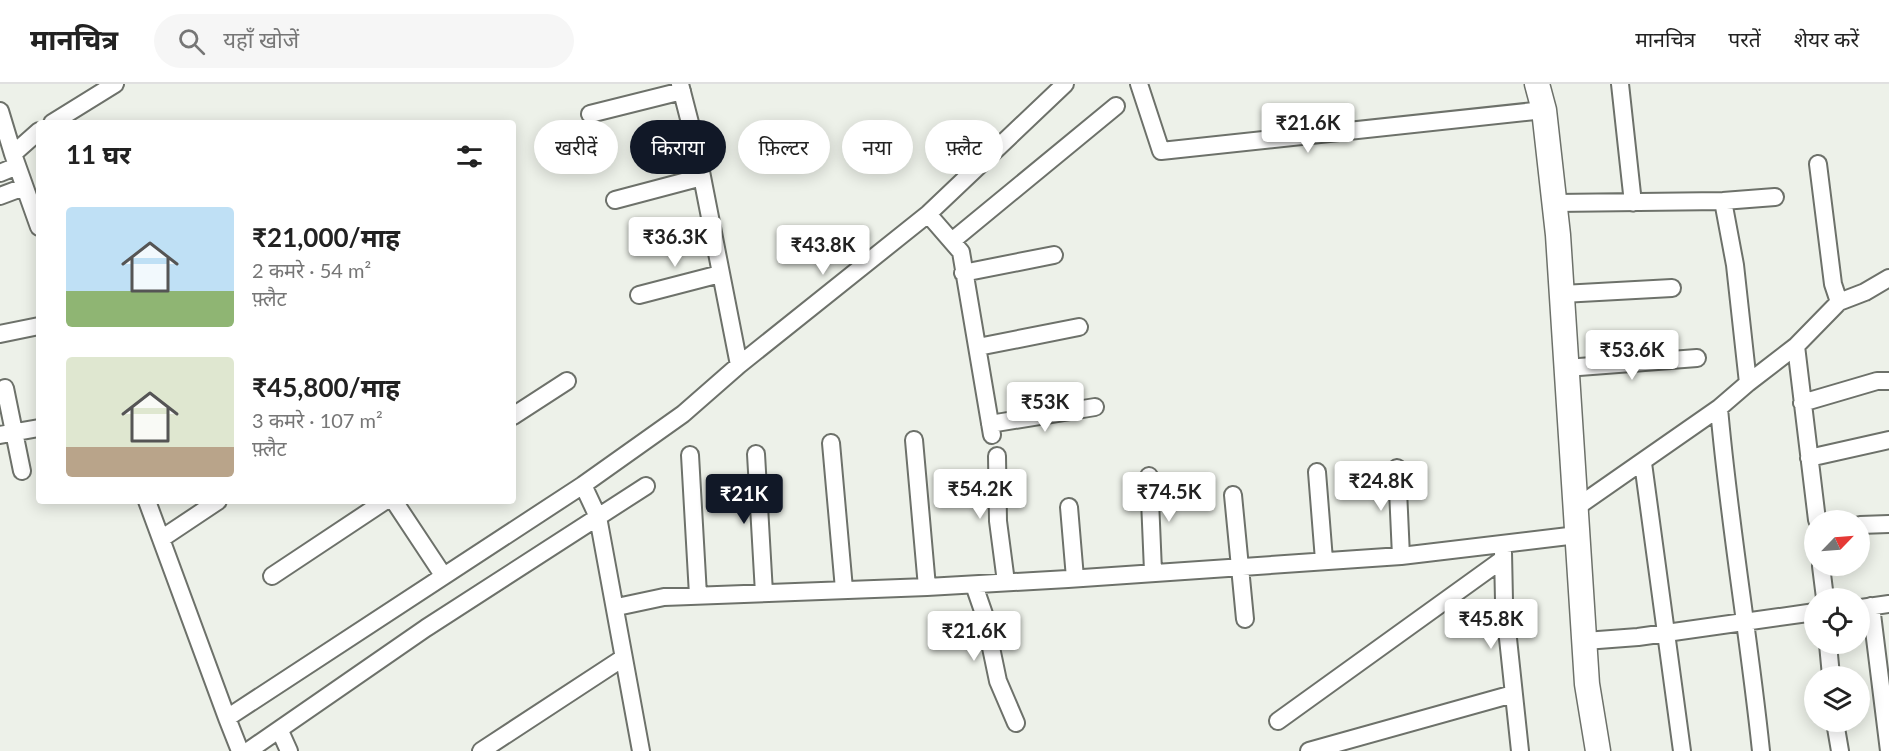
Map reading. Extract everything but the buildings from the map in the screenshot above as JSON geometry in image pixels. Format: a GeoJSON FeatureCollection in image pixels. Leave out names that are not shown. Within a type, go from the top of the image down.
{"type":"FeatureCollection","features":[{"type":"Feature","properties":{"kind":"street"},"geometry":{"type":"LineString","coordinates":[[57,120],[115,84]]}},
{"type":"Feature","properties":{"kind":"street"},"geometry":{"type":"LineString","coordinates":[[227,718],[442,575],[583,485],[683,414],[739,365],[928,214],[1065,84]]}},
{"type":"Feature","properties":{"kind":"street"},"geometry":{"type":"LineString","coordinates":[[1139,84],[1161,151],[1544,110]]}},
{"type":"Feature","properties":{"kind":"street"},"geometry":{"type":"LineString","coordinates":[[1538,84],[1544,110],[1555,204],[1587,684],[1598,751]]}},
{"type":"Feature","properties":{"kind":"street"},"geometry":{"type":"LineString","coordinates":[[1620,84],[1633,203]]}},
{"type":"Feature","properties":{"kind":"street"},"geometry":{"type":"LineString","coordinates":[[590,114],[681,87],[702,177],[739,365]]}},
{"type":"Feature","properties":{"kind":"street"},"geometry":{"type":"LineString","coordinates":[[952,242],[1116,106]]}},
{"type":"Feature","properties":{"kind":"street"},"geometry":{"type":"LineString","coordinates":[[1,118],[36,219]]}},
{"type":"Feature","properties":{"kind":"street"},"geometry":{"type":"LineString","coordinates":[[0,173],[15,160],[36,135]]}},
{"type":"Feature","properties":{"kind":"street"},"geometry":{"type":"LineString","coordinates":[[1818,164],[1833,284],[1839,302]]}},
{"type":"Feature","properties":{"kind":"street"},"geometry":{"type":"LineString","coordinates":[[615,200],[702,177]]}},
{"type":"Feature","properties":{"kind":"street"},"geometry":{"type":"LineString","coordinates":[[0,196],[24,187]]}},
{"type":"Feature","properties":{"kind":"street"},"geometry":{"type":"LineString","coordinates":[[1555,204],[1723,201],[1775,197]]}},
{"type":"Feature","properties":{"kind":"street"},"geometry":{"type":"LineString","coordinates":[[1723,201],[1736,265],[1748,383]]}},
{"type":"Feature","properties":{"kind":"street"},"geometry":{"type":"LineString","coordinates":[[928,214],[961,252],[992,430],[1095,407]]}},
{"type":"Feature","properties":{"kind":"street"},"geometry":{"type":"LineString","coordinates":[[963,273],[1054,255]]}},
{"type":"Feature","properties":{"kind":"street"},"geometry":{"type":"LineString","coordinates":[[639,295],[720,274]]}},
{"type":"Feature","properties":{"kind":"street"},"geometry":{"type":"LineString","coordinates":[[1574,509],[1719,408],[1796,346],[1839,302],[1865,292],[1889,278]]}},
{"type":"Feature","properties":{"kind":"street"},"geometry":{"type":"LineString","coordinates":[[1562,294],[1672,288]]}},
{"type":"Feature","properties":{"kind":"street"},"geometry":{"type":"LineString","coordinates":[[0,334],[36,327]]}},
{"type":"Feature","properties":{"kind":"street"},"geometry":{"type":"LineString","coordinates":[[978,347],[1079,327]]}},
{"type":"Feature","properties":{"kind":"street"},"geometry":{"type":"LineString","coordinates":[[1796,346],[1816,510]]}},
{"type":"Feature","properties":{"kind":"street"},"geometry":{"type":"LineString","coordinates":[[1566,368],[1697,358]]}},
{"type":"Feature","properties":{"kind":"street"},"geometry":{"type":"LineString","coordinates":[[1802,404],[1885,377]]}},
{"type":"Feature","properties":{"kind":"street"},"geometry":{"type":"LineString","coordinates":[[516,414],[567,381]]}},
{"type":"Feature","properties":{"kind":"street"},"geometry":{"type":"LineString","coordinates":[[5,388],[7,434],[22,471]]}},
{"type":"Feature","properties":{"kind":"street"},"geometry":{"type":"LineString","coordinates":[[1719,408],[1727,499],[1761,751]]}},
{"type":"Feature","properties":{"kind":"street"},"geometry":{"type":"LineString","coordinates":[[7,434],[36,429]]}},
{"type":"Feature","properties":{"kind":"street"},"geometry":{"type":"LineString","coordinates":[[914,440],[927,587]]}},
{"type":"Feature","properties":{"kind":"street"},"geometry":{"type":"LineString","coordinates":[[1809,458],[1889,440]]}},
{"type":"Feature","properties":{"kind":"street"},"geometry":{"type":"LineString","coordinates":[[831,443],[844,589]]}},
{"type":"Feature","properties":{"kind":"street"},"geometry":{"type":"LineString","coordinates":[[756,454],[764,593]]}},
{"type":"Feature","properties":{"kind":"street"},"geometry":{"type":"LineString","coordinates":[[690,455],[698,595]]}},
{"type":"Feature","properties":{"kind":"street"},"geometry":{"type":"LineString","coordinates":[[998,456],[997,505],[1006,582]]}},
{"type":"Feature","properties":{"kind":"street"},"geometry":{"type":"LineString","coordinates":[[1643,463],[1682,751]]}},
{"type":"Feature","properties":{"kind":"street"},"geometry":{"type":"LineString","coordinates":[[1397,468],[1401,556]]}},
{"type":"Feature","properties":{"kind":"street"},"geometry":{"type":"LineString","coordinates":[[1317,472],[1324,560]]}},
{"type":"Feature","properties":{"kind":"street"},"geometry":{"type":"LineString","coordinates":[[1149,476],[1153,571]]}},
{"type":"Feature","properties":{"kind":"street"},"geometry":{"type":"LineString","coordinates":[[583,485],[598,517],[617,607],[623,658],[641,751]]}},
{"type":"Feature","properties":{"kind":"street"},"geometry":{"type":"LineString","coordinates":[[248,751],[426,628],[646,486]]}},
{"type":"Feature","properties":{"kind":"street"},"geometry":{"type":"LineString","coordinates":[[1233,495],[1245,619]]}},
{"type":"Feature","properties":{"kind":"street"},"geometry":{"type":"LineString","coordinates":[[148,504],[240,751]]}},
{"type":"Feature","properties":{"kind":"street"},"geometry":{"type":"LineString","coordinates":[[162,539],[214,504]]}},
{"type":"Feature","properties":{"kind":"street"},"geometry":{"type":"LineString","coordinates":[[272,576],[380,504]]}},
{"type":"Feature","properties":{"kind":"street"},"geometry":{"type":"LineString","coordinates":[[396,504],[442,575]]}},
{"type":"Feature","properties":{"kind":"street"},"geometry":{"type":"LineString","coordinates":[[1069,507],[1076,578]]}},
{"type":"Feature","properties":{"kind":"street"},"geometry":{"type":"LineString","coordinates":[[1870,525],[1889,524]]}},
{"type":"Feature","properties":{"kind":"street"},"geometry":{"type":"LineString","coordinates":[[617,607],[664,597],[974,585],[1240,565],[1503,552],[1577,535]]}},
{"type":"Feature","properties":{"kind":"street"},"geometry":{"type":"LineString","coordinates":[[1503,552],[1513,694],[1520,751]]}},
{"type":"Feature","properties":{"kind":"street"},"geometry":{"type":"LineString","coordinates":[[1278,721],[1503,552]]}},
{"type":"Feature","properties":{"kind":"street"},"geometry":{"type":"LineString","coordinates":[[974,585],[984,614],[998,681],[1016,723]]}},
{"type":"Feature","properties":{"kind":"street"},"geometry":{"type":"LineString","coordinates":[[1870,606],[1889,604]]}},
{"type":"Feature","properties":{"kind":"street"},"geometry":{"type":"LineString","coordinates":[[1584,641],[1666,633],[1804,613]]}},
{"type":"Feature","properties":{"kind":"street"},"geometry":{"type":"LineString","coordinates":[[1870,632],[1889,751]]}},
{"type":"Feature","properties":{"kind":"street"},"geometry":{"type":"LineString","coordinates":[[481,751],[623,658]]}},
{"type":"Feature","properties":{"kind":"street"},"geometry":{"type":"LineString","coordinates":[[1309,751],[1513,694]]}},
{"type":"Feature","properties":{"kind":"street"},"geometry":{"type":"LineString","coordinates":[[280,731],[289,751]]}},
{"type":"Feature","properties":{"kind":"street"},"geometry":{"type":"LineString","coordinates":[[1837,732],[1840,751]]}}]}
